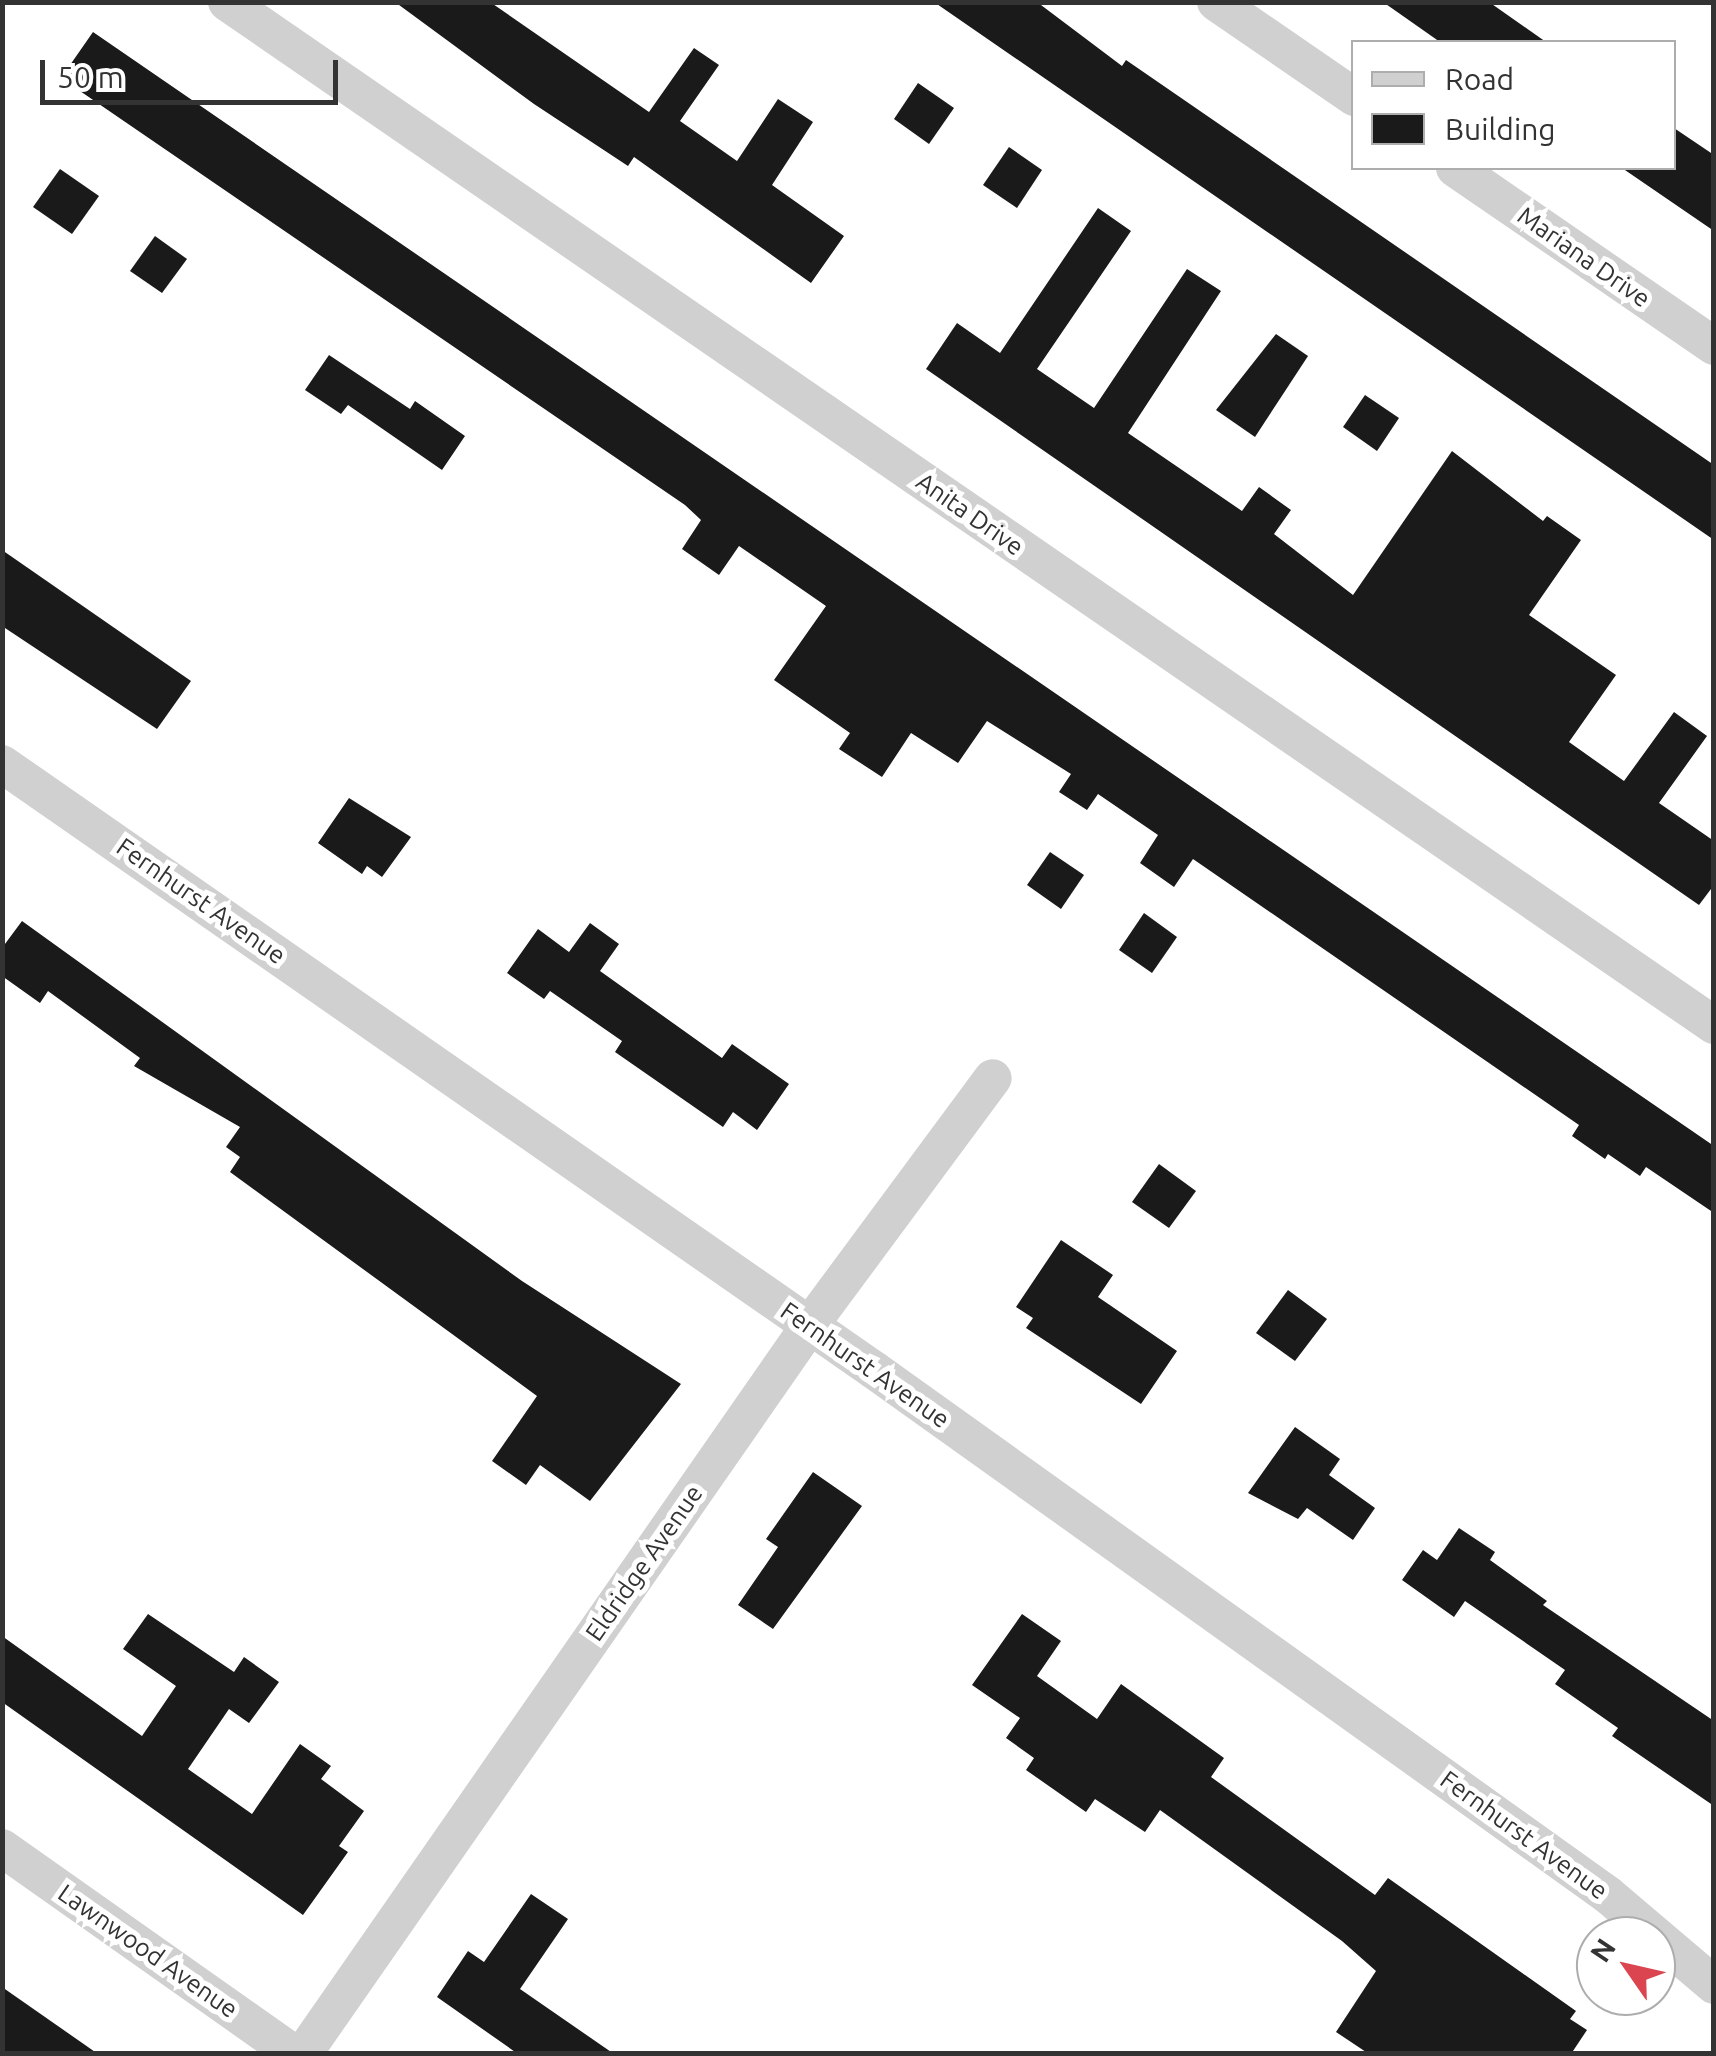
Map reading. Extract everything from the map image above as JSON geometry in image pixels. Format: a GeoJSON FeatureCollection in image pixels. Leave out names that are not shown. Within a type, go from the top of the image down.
{"type":"FeatureCollection","features":[{"type":"Feature","properties":{"kind":"street","name":"Anita Drive"},"geometry":{"type":"LineString","coordinates":[[226,2],[1714,1024]]}},
{"type":"Feature","properties":{"kind":"street"},"geometry":{"type":"LineString","coordinates":[[1216,2],[1351,96]]}},
{"type":"Feature","properties":{"kind":"street","name":"Mariana Drive"},"geometry":{"type":"LineString","coordinates":[[1458,170],[1714,346]]}},
{"type":"Feature","properties":{"kind":"street","name":"Fernhurst Avenue"},"geometry":{"type":"LineString","coordinates":[[2,764],[810,1325],[1608,1895],[1714,1985]]}},
{"type":"Feature","properties":{"kind":"street","name":"Eldridge Avenue"},"geometry":{"type":"LineString","coordinates":[[303,2054],[810,1325],[993,1078]]}},
{"type":"Feature","properties":{"kind":"street","name":"Lawnwood Avenue"},"geometry":{"type":"LineString","coordinates":[[2,1848],[294,2054]]}},
{"type":"Feature","properties":{"kind":"building"},"geometry":{"type":"Polygon","coordinates":[[[395,2],[490,2],[649,112],[694,48],[719,65],[680,121],[737,161],[778,99],[813,122],[772,185],[844,236],[811,283],[634,157],[628,166],[534,104],[395,2]]]}},
{"type":"Feature","properties":{"kind":"building"},"geometry":{"type":"Polygon","coordinates":[[[934,2],[1037,2],[1122,66],[1126,60],[1714,465],[1714,540],[934,2]]]}},
{"type":"Feature","properties":{"kind":"building"},"geometry":{"type":"Polygon","coordinates":[[[1383,2],[1489,2],[1543,40],[1437,40],[1383,2]]]}},
{"type":"Feature","properties":{"kind":"building"},"geometry":{"type":"Polygon","coordinates":[[[93,32],[1714,1146],[1714,1213],[1646,1167],[1640,1176],[1608,1154],[1605,1159],[1572,1136],[1579,1125],[1193,859],[1174,887],[1140,863],[1158,835],[1098,794],[1087,810],[1059,792],[1071,774],[987,721],[958,763],[911,733],[882,777],[839,749],[850,733],[774,680],[826,606],[739,546],[719,575],[682,549],[701,520],[685,505],[61,78],[93,32]]]}},
{"type":"Feature","properties":{"kind":"building"},"geometry":{"type":"Polygon","coordinates":[[[918,83],[954,108],[929,144],[894,119],[918,83]]]}},
{"type":"Feature","properties":{"kind":"building"},"geometry":{"type":"Polygon","coordinates":[[[1676,129],[1714,155],[1714,231],[1625,170],[1676,170],[1676,129]]]}},
{"type":"Feature","properties":{"kind":"building"},"geometry":{"type":"Polygon","coordinates":[[[1009,147],[1042,170],[1017,208],[983,185],[1009,147]]]}},
{"type":"Feature","properties":{"kind":"building"},"geometry":{"type":"Polygon","coordinates":[[[60,169],[99,196],[72,234],[33,207],[60,169]]]}},
{"type":"Feature","properties":{"kind":"building"},"geometry":{"type":"Polygon","coordinates":[[[1098,208],[1131,231],[1037,369],[1094,408],[1187,269],[1221,291],[1128,433],[1242,511],[1259,487],[1291,510],[1274,534],[1353,595],[1452,451],[1543,521],[1547,516],[1581,540],[1529,615],[1616,675],[1569,742],[1624,781],[1674,712],[1707,736],[1659,803],[1714,841],[1714,885],[1699,905],[926,369],[957,323],[1000,353],[1098,208]]]}},
{"type":"Feature","properties":{"kind":"building"},"geometry":{"type":"Polygon","coordinates":[[[155,236],[187,259],[162,293],[130,271],[155,236]]]}},
{"type":"Feature","properties":{"kind":"building"},"geometry":{"type":"Polygon","coordinates":[[[1276,334],[1308,356],[1255,437],[1216,410],[1276,334]]]}},
{"type":"Feature","properties":{"kind":"building"},"geometry":{"type":"Polygon","coordinates":[[[329,355],[410,409],[415,401],[465,436],[442,470],[348,405],[341,414],[305,390],[329,355]]]}},
{"type":"Feature","properties":{"kind":"building"},"geometry":{"type":"Polygon","coordinates":[[[1365,395],[1399,418],[1377,451],[1343,427],[1365,395]]]}},
{"type":"Feature","properties":{"kind":"building"},"geometry":{"type":"Polygon","coordinates":[[[2,550],[191,681],[157,729],[2,626],[2,550]]]}},
{"type":"Feature","properties":{"kind":"building"},"geometry":{"type":"Polygon","coordinates":[[[349,798],[411,837],[382,877],[367,866],[362,874],[318,843],[349,798]]]}},
{"type":"Feature","properties":{"kind":"building"},"geometry":{"type":"Polygon","coordinates":[[[1050,852],[1084,875],[1061,909],[1027,885],[1050,852]]]}},
{"type":"Feature","properties":{"kind":"building"},"geometry":{"type":"Polygon","coordinates":[[[1144,913],[1177,937],[1152,973],[1119,950],[1144,913]]]}},
{"type":"Feature","properties":{"kind":"building"},"geometry":{"type":"Polygon","coordinates":[[[22,921],[522,1281],[681,1384],[590,1501],[540,1465],[526,1485],[492,1461],[537,1396],[230,1172],[240,1157],[226,1147],[240,1127],[134,1066],[140,1058],[48,991],[40,1003],[2,976],[2,948],[22,921]]]}},
{"type":"Feature","properties":{"kind":"building"},"geometry":{"type":"Polygon","coordinates":[[[590,923],[619,944],[600,971],[722,1058],[732,1044],[789,1084],[757,1130],[733,1112],[723,1127],[615,1052],[622,1041],[550,991],[544,999],[507,973],[538,929],[569,952],[590,923]]]}},
{"type":"Feature","properties":{"kind":"building"},"geometry":{"type":"Polygon","coordinates":[[[1159,1164],[1196,1191],[1169,1228],[1132,1202],[1159,1164]]]}},
{"type":"Feature","properties":{"kind":"building"},"geometry":{"type":"Polygon","coordinates":[[[1061,1240],[1113,1275],[1098,1297],[1177,1351],[1141,1404],[1026,1328],[1033,1318],[1016,1307],[1061,1240]]]}},
{"type":"Feature","properties":{"kind":"building"},"geometry":{"type":"Polygon","coordinates":[[[1288,1290],[1327,1319],[1295,1361],[1256,1333],[1288,1290]]]}},
{"type":"Feature","properties":{"kind":"building"},"geometry":{"type":"Polygon","coordinates":[[[1295,1427],[1340,1459],[1329,1475],[1375,1508],[1353,1540],[1307,1508],[1298,1519],[1248,1493],[1295,1427]]]}},
{"type":"Feature","properties":{"kind":"building"},"geometry":{"type":"Polygon","coordinates":[[[813,1472],[862,1506],[773,1629],[738,1605],[778,1547],[766,1539],[813,1472]]]}},
{"type":"Feature","properties":{"kind":"building"},"geometry":{"type":"Polygon","coordinates":[[[1459,1528],[1495,1552],[1490,1560],[1547,1601],[1543,1605],[1714,1721],[1714,1806],[1612,1736],[1618,1728],[1555,1684],[1565,1670],[1465,1601],[1454,1617],[1402,1580],[1423,1550],[1437,1560],[1459,1528]]]}},
{"type":"Feature","properties":{"kind":"building"},"geometry":{"type":"Polygon","coordinates":[[[148,1614],[234,1672],[244,1657],[279,1682],[249,1723],[229,1709],[188,1769],[252,1814],[300,1744],[331,1766],[321,1779],[364,1811],[339,1846],[348,1852],[303,1915],[2,1702],[2,1636],[142,1736],[176,1686],[123,1649],[148,1614]]]}},
{"type":"Feature","properties":{"kind":"building"},"geometry":{"type":"Polygon","coordinates":[[[1022,1614],[1061,1641],[1037,1676],[1097,1719],[1121,1684],[1224,1758],[1211,1777],[1375,1895],[1388,1878],[1576,2011],[1570,2019],[1587,2030],[1571,2054],[1369,2054],[1336,2032],[1376,1971],[1342,1941],[1160,1810],[1145,1832],[1095,1799],[1086,1812],[1026,1770],[1034,1758],[1006,1738],[1020,1718],[972,1685],[1022,1614]]]}},
{"type":"Feature","properties":{"kind":"building"},"geometry":{"type":"Polygon","coordinates":[[[531,1894],[568,1919],[520,1989],[614,2054],[518,2054],[437,1997],[468,1951],[484,1962],[531,1894]]]}},
{"type":"Feature","properties":{"kind":"building"},"geometry":{"type":"Polygon","coordinates":[[[2,1987],[98,2054],[2,2054],[2,1987]]]}}]}
